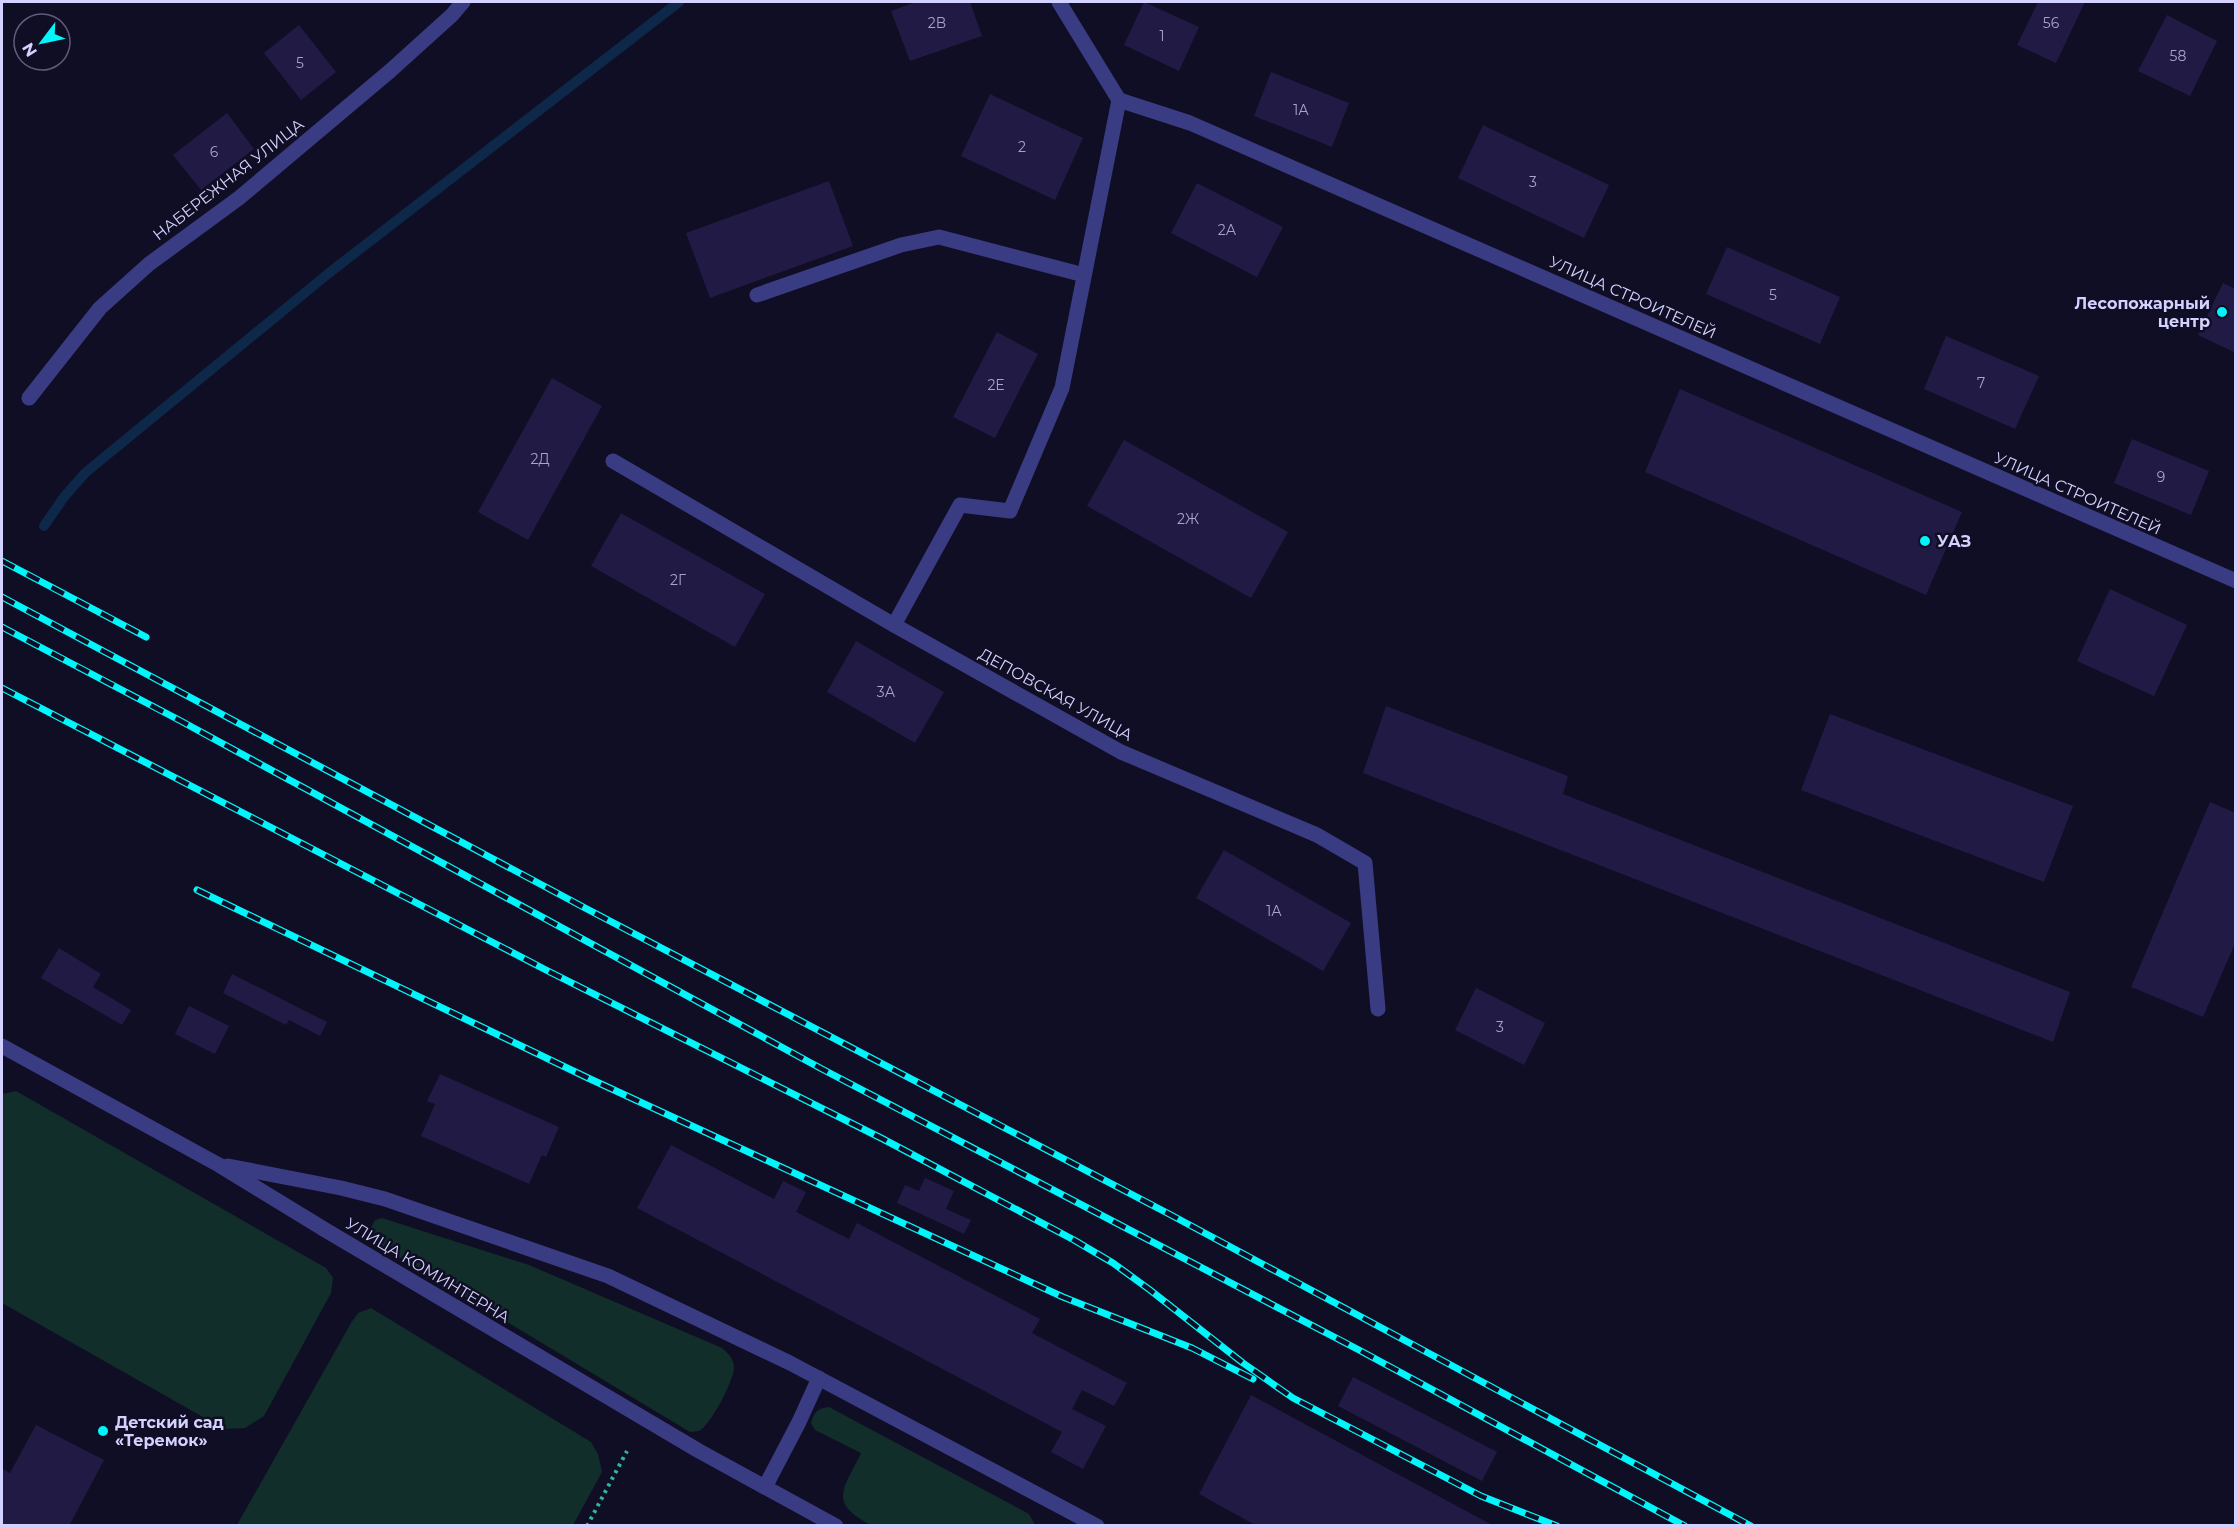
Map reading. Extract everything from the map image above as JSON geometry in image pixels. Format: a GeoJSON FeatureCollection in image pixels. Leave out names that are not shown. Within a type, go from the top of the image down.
{"type":"FeatureCollection","features":[{"type":"Feature","properties":{"kind":"street","name":"НАБЕРЕЖНАЯ УЛИЦА"},"geometry":{"type":"LineString","coordinates":[[29,398],[100,308],[149,264],[239,198],[381,78],[452,15],[463,2]]}},
{"type":"Feature","properties":{"kind":"street"},"geometry":{"type":"LineString","coordinates":[[894,625],[960,505],[1010,511],[1062,388],[1119,100],[1059,2]]}},
{"type":"Feature","properties":{"kind":"street","name":"УЛИЦА СТРОИТЕЛЕЙ"},"geometry":{"type":"LineString","coordinates":[[1119,100],[1190,123],[2235,581]]}},
{"type":"Feature","properties":{"kind":"street"},"geometry":{"type":"LineString","coordinates":[[757,295],[901,245],[939,237],[1084,275]]}},
{"type":"Feature","properties":{"kind":"street","name":"ДЕПОВСКАЯ УЛИЦА"},"geometry":{"type":"LineString","coordinates":[[613,461],[894,625],[1121,752],[1317,835],[1365,863],[1378,1009]]}},
{"type":"Feature","properties":{"kind":"street","name":"УЛИЦА КОМИНТЕРНА"},"geometry":{"type":"LineString","coordinates":[[2,1046],[219,1165],[327,1232],[616,1402],[836,1526]]}},
{"type":"Feature","properties":{"kind":"street"},"geometry":{"type":"LineString","coordinates":[[219,1165],[341,1188],[385,1199],[608,1276],[819,1378],[1076,1520],[1097,1526]]}},
{"type":"Feature","properties":{"kind":"street"},"geometry":{"type":"LineString","coordinates":[[765,1487],[819,1378]]}},
{"type":"Feature","properties":{"kind":"path"},"geometry":{"type":"LineString","coordinates":[[587,1526],[627,1451]]}},
{"type":"Feature","properties":{"kind":"green space"},"geometry":{"type":"Polygon","coordinates":[[[16,1091],[326,1268],[333,1278],[331,1293],[264,1416],[245,1428],[224,1429],[2,1303],[2,1094],[16,1091]]]}},
{"type":"Feature","properties":{"kind":"green space"},"geometry":{"type":"Polygon","coordinates":[[[382,1218],[529,1265],[722,1348],[732,1359],[734,1368],[721,1402],[704,1427],[699,1431],[690,1432],[381,1246],[371,1234],[371,1228],[375,1220],[382,1218]]]}},
{"type":"Feature","properties":{"kind":"green space"},"geometry":{"type":"Polygon","coordinates":[[[371,1308],[591,1442],[598,1454],[602,1472],[573,1525],[237,1525],[351,1323],[358,1313],[371,1308]]]}},
{"type":"Feature","properties":{"kind":"green space"},"geometry":{"type":"Polygon","coordinates":[[[829,1407],[1029,1514],[1035,1525],[871,1525],[857,1517],[848,1509],[843,1494],[861,1453],[815,1430],[811,1423],[817,1411],[829,1407]]]}},
{"type":"Feature","properties":{"kind":"building"},"geometry":{"type":"Polygon","coordinates":[[[916,2],[970,2],[982,36],[910,61],[891,11],[916,2]]]}},
{"type":"Feature","properties":{"kind":"building"},"geometry":{"type":"Polygon","coordinates":[[[1144,2],[1199,27],[1179,71],[1124,45],[1144,2]]]}},
{"type":"Feature","properties":{"kind":"building"},"geometry":{"type":"Polygon","coordinates":[[[2038,2],[2085,2],[2056,63],[2017,45],[2038,2]]]}},
{"type":"Feature","properties":{"kind":"building"},"geometry":{"type":"Polygon","coordinates":[[[2167,15],[2217,41],[2190,96],[2138,71],[2167,15]]]}},
{"type":"Feature","properties":{"kind":"building"},"geometry":{"type":"Polygon","coordinates":[[[299,25],[336,72],[301,100],[264,53],[299,25]]]}},
{"type":"Feature","properties":{"kind":"building"},"geometry":{"type":"Polygon","coordinates":[[[1271,72],[1349,103],[1332,147],[1254,116],[1271,72]]]}},
{"type":"Feature","properties":{"kind":"building"},"geometry":{"type":"Polygon","coordinates":[[[990,94],[1083,138],[1055,200],[961,156],[990,94]]]}},
{"type":"Feature","properties":{"kind":"building"},"geometry":{"type":"Polygon","coordinates":[[[227,113],[254,149],[201,190],[173,155],[227,113]]]}},
{"type":"Feature","properties":{"kind":"building"},"geometry":{"type":"Polygon","coordinates":[[[1483,125],[1609,185],[1584,238],[1458,178],[1483,125]]]}},
{"type":"Feature","properties":{"kind":"building"},"geometry":{"type":"Polygon","coordinates":[[[829,181],[853,246],[710,298],[686,233],[829,181]]]}},
{"type":"Feature","properties":{"kind":"building"},"geometry":{"type":"Polygon","coordinates":[[[1197,183],[1283,227],[1257,277],[1171,233],[1197,183]]]}},
{"type":"Feature","properties":{"kind":"building"},"geometry":{"type":"Polygon","coordinates":[[[1727,247],[1840,297],[1820,344],[1706,294],[1727,247]]]}},
{"type":"Feature","properties":{"kind":"building","name":"Лесопожарный центр"},"geometry":{"type":"Polygon","coordinates":[[[2223,283],[2236,289],[2236,353],[2198,335],[2223,283]]]}},
{"type":"Feature","properties":{"kind":"building"},"geometry":{"type":"Polygon","coordinates":[[[997,332],[1038,354],[995,438],[953,417],[997,332]]]}},
{"type":"Feature","properties":{"kind":"building"},"geometry":{"type":"Polygon","coordinates":[[[1946,336],[2039,376],[2015,429],[1924,389],[1946,336]]]}},
{"type":"Feature","properties":{"kind":"building"},"geometry":{"type":"Polygon","coordinates":[[[552,378],[602,406],[528,540],[478,512],[552,378]]]}},
{"type":"Feature","properties":{"kind":"building"},"geometry":{"type":"Polygon","coordinates":[[[1680,389],[1962,512],[1926,595],[1645,472],[1680,389]]]}},
{"type":"Feature","properties":{"kind":"building"},"geometry":{"type":"Polygon","coordinates":[[[2132,439],[2209,471],[2191,515],[2114,483],[2132,439]]]}},
{"type":"Feature","properties":{"kind":"building"},"geometry":{"type":"Polygon","coordinates":[[[1124,440],[1288,532],[1251,598],[1087,506],[1124,440]]]}},
{"type":"Feature","properties":{"kind":"building"},"geometry":{"type":"Polygon","coordinates":[[[621,513],[765,594],[735,647],[591,566],[621,513]]]}},
{"type":"Feature","properties":{"kind":"building"},"geometry":{"type":"Polygon","coordinates":[[[2110,589],[2187,625],[2154,696],[2077,661],[2110,589]]]}},
{"type":"Feature","properties":{"kind":"building"},"geometry":{"type":"Polygon","coordinates":[[[856,641],[944,692],[915,743],[827,692],[856,641]]]}},
{"type":"Feature","properties":{"kind":"building"},"geometry":{"type":"Polygon","coordinates":[[[1386,706],[1568,776],[1563,794],[2070,992],[2053,1042],[1363,773],[1386,706]]]}},
{"type":"Feature","properties":{"kind":"building"},"geometry":{"type":"Polygon","coordinates":[[[1830,714],[2073,806],[2044,882],[1801,790],[1830,714]]]}},
{"type":"Feature","properties":{"kind":"building"},"geometry":{"type":"Polygon","coordinates":[[[2210,802],[2236,813],[2236,941],[2203,1017],[2131,987],[2210,802]]]}},
{"type":"Feature","properties":{"kind":"building"},"geometry":{"type":"Polygon","coordinates":[[[1224,850],[1351,923],[1323,971],[1196,898],[1224,850]]]}},
{"type":"Feature","properties":{"kind":"building"},"geometry":{"type":"Polygon","coordinates":[[[59,948],[101,974],[93,987],[131,1010],[122,1025],[41,978],[59,948]]]}},
{"type":"Feature","properties":{"kind":"building"},"geometry":{"type":"Polygon","coordinates":[[[232,974],[327,1022],[320,1036],[289,1020],[286,1025],[223,993],[232,974]]]}},
{"type":"Feature","properties":{"kind":"building"},"geometry":{"type":"Polygon","coordinates":[[[1476,988],[1545,1023],[1524,1065],[1455,1030],[1476,988]]]}},
{"type":"Feature","properties":{"kind":"building"},"geometry":{"type":"Polygon","coordinates":[[[189,1006],[229,1026],[215,1054],[175,1034],[189,1006]]]}},
{"type":"Feature","properties":{"kind":"building"},"geometry":{"type":"Polygon","coordinates":[[[440,1074],[559,1127],[546,1157],[542,1155],[529,1184],[421,1136],[435,1104],[427,1101],[440,1074]]]}},
{"type":"Feature","properties":{"kind":"building"},"geometry":{"type":"Polygon","coordinates":[[[671,1145],[774,1199],[783,1181],[806,1192],[796,1212],[849,1239],[857,1223],[1040,1319],[1032,1333],[1127,1383],[1114,1406],[1082,1390],[1072,1409],[1106,1426],[1083,1469],[1051,1452],[1062,1432],[637,1208],[671,1145]]]}},
{"type":"Feature","properties":{"kind":"building"},"geometry":{"type":"Polygon","coordinates":[[[925,1178],[954,1191],[946,1209],[971,1220],[964,1234],[897,1203],[905,1185],[919,1191],[925,1178]]]}},
{"type":"Feature","properties":{"kind":"building"},"geometry":{"type":"Polygon","coordinates":[[[1353,1377],[1497,1452],[1482,1481],[1338,1406],[1353,1377]]]}},
{"type":"Feature","properties":{"kind":"building"},"geometry":{"type":"Polygon","coordinates":[[[1251,1395],[1494,1526],[1257,1526],[1199,1494],[1251,1395]]]}},
{"type":"Feature","properties":{"kind":"building"},"geometry":{"type":"Polygon","coordinates":[[[36,1425],[104,1460],[69,1526],[2,1526],[2,1469],[10,1473],[36,1425]]]}},
{"type":"Feature","properties":{"kind":"waterway"},"geometry":{"type":"LineString","coordinates":[[44,526],[64,497],[85,473],[329,273],[679,2]]}},
{"type":"Feature","properties":{"kind":"railway"},"geometry":{"type":"LineString","coordinates":[[2,561],[146,637]]}},
{"type":"Feature","properties":{"kind":"railway"},"geometry":{"type":"LineString","coordinates":[[2,597],[587,909],[1171,1215],[1751,1526]]}},
{"type":"Feature","properties":{"kind":"railway"},"geometry":{"type":"LineString","coordinates":[[2,627],[179,720],[822,1069],[1359,1350],[1685,1526]]}},
{"type":"Feature","properties":{"kind":"railway"},"geometry":{"type":"LineString","coordinates":[[2,688],[546,970],[883,1139],[1074,1240],[1113,1263],[1243,1363],[1293,1398],[1481,1496],[1557,1526]]}},
{"type":"Feature","properties":{"kind":"railway"},"geometry":{"type":"LineString","coordinates":[[197,890],[588,1078],[1063,1297],[1192,1348],[1253,1379]]}},
{"type":"Feature","properties":{"kind":"place","name":"Лесопожарный центр"},"geometry":{"type":"Point","coordinates":[2222,312]}},
{"type":"Feature","properties":{"kind":"place","name":"УАЗ"},"geometry":{"type":"Point","coordinates":[1925,541]}},
{"type":"Feature","properties":{"kind":"place","name":"Детский сад «Теремок»"},"geometry":{"type":"Point","coordinates":[103,1431]}}]}
